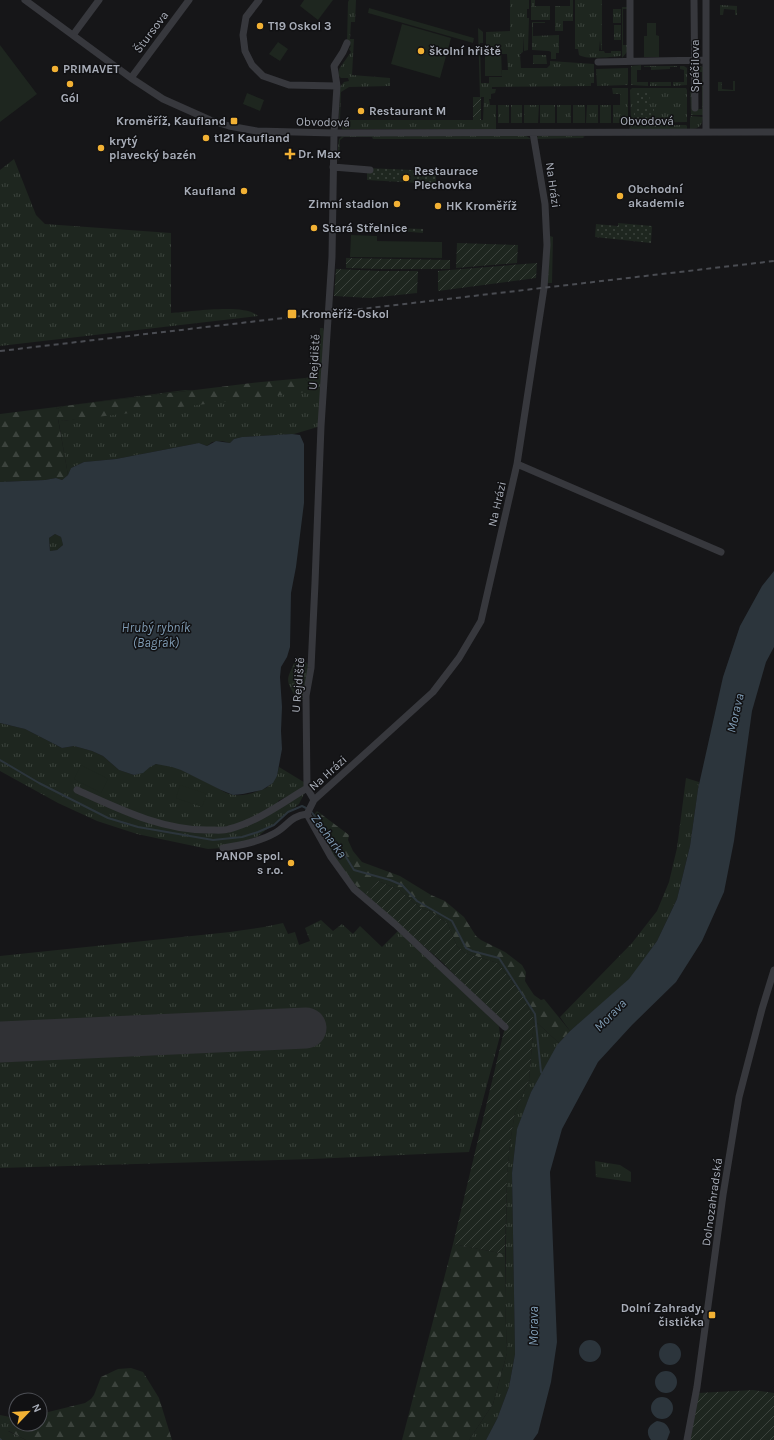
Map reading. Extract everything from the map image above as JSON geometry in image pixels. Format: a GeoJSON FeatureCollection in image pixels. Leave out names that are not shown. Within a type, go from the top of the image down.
{"type":"FeatureCollection","features":[{"type":"Feature","properties":{"kind":"street","name":"Obvodová"},"geometry":{"type":"LineString","coordinates":[[25,0],[131,78],[172,104],[210,120],[229,126],[257,131],[334,133],[774,132]]}},
{"type":"Feature","properties":{"kind":"street"},"geometry":{"type":"LineString","coordinates":[[73,35],[99,0]]}},
{"type":"Feature","properties":{"kind":"street","name":"Štursova"},"geometry":{"type":"LineString","coordinates":[[131,78],[189,0]]}},
{"type":"Feature","properties":{"kind":"street"},"geometry":{"type":"LineString","coordinates":[[259,0],[246,17],[243,35],[245,51],[252,65],[263,76],[289,85],[337,86]]}},
{"type":"Feature","properties":{"kind":"street"},"geometry":{"type":"LineString","coordinates":[[630,0],[630,61]]}},
{"type":"Feature","properties":{"kind":"street","name":"Spáčilova"},"geometry":{"type":"LineString","coordinates":[[694,0],[695,108]]}},
{"type":"Feature","properties":{"kind":"street","name":"Spáčilova"},"geometry":{"type":"LineString","coordinates":[[706,0],[706,132]]}},
{"type":"Feature","properties":{"kind":"street","name":"U Rejdiště"},"geometry":{"type":"LineString","coordinates":[[313,802],[307,788],[306,696],[311,668],[321,426],[332,257],[333,167],[337,86],[334,66],[347,43]]}},
{"type":"Feature","properties":{"kind":"street"},"geometry":{"type":"LineString","coordinates":[[598,62],[706,60]]}},
{"type":"Feature","properties":{"kind":"street","name":"Na Hrázi"},"geometry":{"type":"LineString","coordinates":[[307,813],[313,802],[433,692],[459,658],[482,621],[517,464],[543,296],[547,245],[546,204],[533,133]]}},
{"type":"Feature","properties":{"kind":"street"},"geometry":{"type":"LineString","coordinates":[[333,167],[370,170]]}},
{"type":"Feature","properties":{"kind":"street"},"geometry":{"type":"LineString","coordinates":[[517,464],[721,552]]}},
{"type":"Feature","properties":{"kind":"street"},"geometry":{"type":"LineString","coordinates":[[77,790],[136,817],[197,830],[227,830],[247,823],[307,788]]}},
{"type":"Feature","properties":{"kind":"street"},"geometry":{"type":"LineString","coordinates":[[223,848],[248,844],[276,833],[295,816],[307,813],[331,857],[354,889],[395,924],[505,1027]]}},
{"type":"Feature","properties":{"kind":"street","name":"Dolnozahradská"},"geometry":{"type":"LineString","coordinates":[[687,1440],[697,1387],[739,1097],[762,1009],[774,970]]}},
{"type":"Feature","properties":{"kind":"green space"},"geometry":{"type":"Polygon","coordinates":[[[304,0],[333,0],[318,20],[300,6],[304,0]]]}},
{"type":"Feature","properties":{"kind":"green space"},"geometry":{"type":"Polygon","coordinates":[[[349,0],[356,0],[355,22],[351,22],[350,39],[354,39],[352,75],[390,78],[390,86],[349,87],[341,92],[340,120],[483,120],[484,97],[480,97],[478,28],[483,32],[483,43],[480,43],[481,83],[489,83],[489,77],[502,77],[502,70],[508,70],[507,54],[502,54],[501,48],[486,48],[486,32],[510,31],[510,0],[529,0],[529,9],[527,9],[527,18],[529,18],[528,50],[524,51],[523,36],[523,52],[520,54],[521,68],[547,68],[550,65],[550,61],[594,64],[594,83],[591,83],[591,86],[492,87],[492,89],[496,89],[495,93],[491,94],[491,99],[489,99],[490,105],[496,105],[496,129],[343,129],[339,125],[340,87],[344,82],[349,81],[348,78],[341,78],[338,75],[339,69],[351,52],[349,49],[351,46],[347,43],[349,0]]]}},
{"type":"Feature","properties":{"kind":"green space"},"geometry":{"type":"Polygon","coordinates":[[[531,0],[535,0],[535,6],[550,6],[550,20],[531,20],[531,0]]]}},
{"type":"Feature","properties":{"kind":"green space"},"geometry":{"type":"Polygon","coordinates":[[[570,0],[573,0],[573,21],[563,21],[563,31],[555,31],[555,6],[570,6],[570,0]]]}},
{"type":"Feature","properties":{"kind":"green space"},"geometry":{"type":"Polygon","coordinates":[[[575,0],[602,0],[602,50],[600,40],[599,51],[611,53],[611,51],[621,51],[621,56],[593,58],[579,55],[578,49],[575,49],[575,0]]]}},
{"type":"Feature","properties":{"kind":"green space"},"geometry":{"type":"Polygon","coordinates":[[[720,5],[737,6],[737,15],[735,15],[735,10],[724,9],[723,15],[720,15],[720,5]]]}},
{"type":"Feature","properties":{"kind":"green space"},"geometry":{"type":"Polygon","coordinates":[[[622,7],[628,7],[628,9],[623,9],[623,45],[628,45],[627,52],[622,58],[622,7]]]}},
{"type":"Feature","properties":{"kind":"green space"},"geometry":{"type":"Polygon","coordinates":[[[369,8],[474,38],[473,43],[368,13],[369,8]]]}},
{"type":"Feature","properties":{"kind":"green space"},"geometry":{"type":"Polygon","coordinates":[[[613,9],[621,9],[621,23],[613,23],[613,9]]]}},
{"type":"Feature","properties":{"kind":"green space"},"geometry":{"type":"Polygon","coordinates":[[[532,22],[545,22],[533,23],[533,36],[559,35],[559,53],[556,53],[556,59],[551,59],[551,52],[549,51],[532,50],[532,22]]]}},
{"type":"Feature","properties":{"kind":"green space"},"geometry":{"type":"Polygon","coordinates":[[[647,23],[656,23],[656,35],[659,36],[659,57],[644,57],[644,36],[647,36],[647,23]]]}},
{"type":"Feature","properties":{"kind":"green space","name":"školní hřiště"},"geometry":{"type":"Polygon","coordinates":[[[402,24],[451,38],[440,78],[391,64],[402,24]]]}},
{"type":"Feature","properties":{"kind":"green space"},"geometry":{"type":"Polygon","coordinates":[[[614,25],[621,25],[621,40],[614,40],[614,25]]]}},
{"type":"Feature","properties":{"kind":"green space"},"geometry":{"type":"Polygon","coordinates":[[[278,42],[288,49],[280,61],[269,54],[278,42]]]}},
{"type":"Feature","properties":{"kind":"green space"},"geometry":{"type":"Polygon","coordinates":[[[0,45],[37,94],[0,122],[0,45]]]}},
{"type":"Feature","properties":{"kind":"green space"},"geometry":{"type":"Polygon","coordinates":[[[501,48],[502,76],[485,76],[485,49],[501,48]]]}},
{"type":"Feature","properties":{"kind":"green space"},"geometry":{"type":"Polygon","coordinates":[[[533,55],[546,55],[547,64],[533,64],[533,55]]]}},
{"type":"Feature","properties":{"kind":"green space"},"geometry":{"type":"Polygon","coordinates":[[[641,65],[641,70],[637,70],[637,82],[648,82],[648,86],[631,85],[631,66],[641,65]]]}},
{"type":"Feature","properties":{"kind":"green space"},"geometry":{"type":"Polygon","coordinates":[[[644,66],[677,67],[651,70],[651,67],[644,66]]]}},
{"type":"Feature","properties":{"kind":"green space"},"geometry":{"type":"Polygon","coordinates":[[[680,66],[687,68],[687,85],[673,86],[673,82],[684,82],[684,70],[680,69],[680,66]]]}},
{"type":"Feature","properties":{"kind":"green space"},"geometry":{"type":"Polygon","coordinates":[[[697,67],[703,67],[703,115],[691,115],[690,89],[692,88],[692,109],[702,109],[702,72],[698,72],[697,67]]]}},
{"type":"Feature","properties":{"kind":"green space"},"geometry":{"type":"Polygon","coordinates":[[[628,68],[628,85],[597,86],[596,69],[628,68]]]}},
{"type":"Feature","properties":{"kind":"green space"},"geometry":{"type":"Polygon","coordinates":[[[733,81],[735,81],[735,91],[718,91],[718,82],[722,82],[722,89],[733,90],[733,81]]]}},
{"type":"Feature","properties":{"kind":"green space"},"geometry":{"type":"Polygon","coordinates":[[[650,82],[671,82],[671,86],[650,86],[650,82]]]}},
{"type":"Feature","properties":{"kind":"green space"},"geometry":{"type":"Polygon","coordinates":[[[612,88],[628,88],[628,123],[613,123],[613,105],[620,105],[620,94],[613,94],[612,88]]]}},
{"type":"Feature","properties":{"kind":"green space"},"geometry":{"type":"Polygon","coordinates":[[[632,88],[686,88],[687,122],[631,123],[630,90],[632,88]]]}},
{"type":"Feature","properties":{"kind":"green space"},"geometry":{"type":"Polygon","coordinates":[[[637,92],[650,93],[649,104],[637,104],[637,92]]]}},
{"type":"Feature","properties":{"kind":"green space"},"geometry":{"type":"Polygon","coordinates":[[[247,93],[264,100],[260,111],[243,104],[247,93]]]}},
{"type":"Feature","properties":{"kind":"green space"},"geometry":{"type":"Polygon","coordinates":[[[473,97],[481,97],[481,120],[473,120],[473,97]]]}},
{"type":"Feature","properties":{"kind":"green space"},"geometry":{"type":"Polygon","coordinates":[[[498,105],[509,105],[509,123],[498,123],[498,105]]]}},
{"type":"Feature","properties":{"kind":"green space"},"geometry":{"type":"Polygon","coordinates":[[[511,105],[522,105],[522,123],[511,123],[511,105]]]}},
{"type":"Feature","properties":{"kind":"green space"},"geometry":{"type":"Polygon","coordinates":[[[524,105],[539,105],[538,123],[524,123],[524,105]]]}},
{"type":"Feature","properties":{"kind":"green space"},"geometry":{"type":"Polygon","coordinates":[[[540,105],[555,105],[555,123],[540,123],[540,105]]]}},
{"type":"Feature","properties":{"kind":"green space"},"geometry":{"type":"Polygon","coordinates":[[[557,105],[571,105],[571,123],[557,123],[557,105]]]}},
{"type":"Feature","properties":{"kind":"green space"},"geometry":{"type":"Polygon","coordinates":[[[573,105],[585,105],[585,123],[573,123],[573,105]]]}},
{"type":"Feature","properties":{"kind":"green space"},"geometry":{"type":"Polygon","coordinates":[[[587,105],[598,105],[598,123],[586,123],[587,105]]]}},
{"type":"Feature","properties":{"kind":"green space"},"geometry":{"type":"Polygon","coordinates":[[[600,105],[611,105],[611,123],[600,123],[600,105]]]}},
{"type":"Feature","properties":{"kind":"green space"},"geometry":{"type":"Polygon","coordinates":[[[634,107],[654,107],[654,119],[634,119],[634,107]]]}},
{"type":"Feature","properties":{"kind":"green space"},"geometry":{"type":"Polygon","coordinates":[[[691,116],[703,117],[702,123],[698,128],[690,129],[691,116]]]}},
{"type":"Feature","properties":{"kind":"green space"},"geometry":{"type":"Polygon","coordinates":[[[631,125],[686,125],[687,129],[629,129],[631,125]]]}},
{"type":"Feature","properties":{"kind":"green space"},"geometry":{"type":"Polygon","coordinates":[[[525,135],[531,139],[373,139],[372,137],[344,137],[340,140],[339,161],[337,158],[339,139],[342,136],[525,135]]]}},
{"type":"Feature","properties":{"kind":"green space"},"geometry":{"type":"Polygon","coordinates":[[[538,136],[585,136],[583,137],[584,138],[536,139],[538,136]]]}},
{"type":"Feature","properties":{"kind":"green space"},"geometry":{"type":"Polygon","coordinates":[[[14,159],[36,215],[45,224],[171,233],[171,313],[230,309],[251,312],[258,316],[0,346],[0,170],[14,159]]]}},
{"type":"Feature","properties":{"kind":"green space"},"geometry":{"type":"Polygon","coordinates":[[[367,168],[436,171],[436,184],[367,180],[367,168]]]}},
{"type":"Feature","properties":{"kind":"green space"},"geometry":{"type":"Polygon","coordinates":[[[618,223],[652,226],[651,243],[595,237],[596,224],[618,226],[618,223]]]}},
{"type":"Feature","properties":{"kind":"green space"},"geometry":{"type":"Polygon","coordinates":[[[368,227],[394,228],[391,231],[370,230],[368,227]]]}},
{"type":"Feature","properties":{"kind":"green space"},"geometry":{"type":"Polygon","coordinates":[[[397,228],[423,229],[423,233],[399,231],[397,228]]]}},
{"type":"Feature","properties":{"kind":"green space"},"geometry":{"type":"Polygon","coordinates":[[[351,235],[377,236],[377,241],[442,242],[442,258],[350,257],[351,235]]]}},
{"type":"Feature","properties":{"kind":"green space"},"geometry":{"type":"Polygon","coordinates":[[[550,236],[553,237],[552,283],[547,283],[550,236]]]}},
{"type":"Feature","properties":{"kind":"green space"},"geometry":{"type":"Polygon","coordinates":[[[457,243],[518,245],[517,263],[456,268],[457,243]]]}},
{"type":"Feature","properties":{"kind":"green space"},"geometry":{"type":"Polygon","coordinates":[[[346,258],[450,260],[450,269],[346,268],[346,258]]]}},
{"type":"Feature","properties":{"kind":"green space"},"geometry":{"type":"Polygon","coordinates":[[[537,263],[536,278],[438,291],[438,271],[537,263]]]}},
{"type":"Feature","properties":{"kind":"green space"},"geometry":{"type":"Polygon","coordinates":[[[336,269],[418,271],[417,293],[370,298],[334,296],[336,269]]]}},
{"type":"Feature","properties":{"kind":"green space"},"geometry":{"type":"Polygon","coordinates":[[[320,328],[323,328],[326,338],[321,426],[294,434],[242,437],[234,439],[230,443],[222,441],[212,442],[207,446],[199,443],[116,459],[84,462],[71,468],[68,475],[58,418],[63,421],[308,383],[305,378],[315,376],[319,371],[320,328]]]}},
{"type":"Feature","properties":{"kind":"green space"},"geometry":{"type":"Polygon","coordinates":[[[305,378],[308,383],[306,392],[63,421],[58,419],[68,475],[62,480],[56,478],[45,480],[0,482],[0,414],[56,407],[57,409],[64,406],[305,378]]]}},
{"type":"Feature","properties":{"kind":"green space"},"geometry":{"type":"Polygon","coordinates":[[[185,390],[194,390],[64,406],[57,409],[56,407],[185,390]]]}},
{"type":"Feature","properties":{"kind":"green space"},"geometry":{"type":"Polygon","coordinates":[[[55,534],[61,537],[63,545],[57,550],[50,551],[49,538],[55,534]]]}},
{"type":"Feature","properties":{"kind":"green space"},"geometry":{"type":"Polygon","coordinates":[[[297,657],[301,657],[311,668],[303,699],[298,700],[288,683],[289,675],[297,657]]]}},
{"type":"Feature","properties":{"kind":"green space"},"geometry":{"type":"Polygon","coordinates":[[[0,723],[25,729],[62,748],[74,746],[92,751],[103,756],[119,770],[134,775],[153,765],[159,764],[173,766],[186,771],[222,791],[234,795],[240,795],[263,790],[270,786],[279,767],[307,784],[307,788],[299,804],[257,837],[223,848],[208,849],[137,834],[97,821],[58,803],[0,771],[0,723]],[[303,789],[278,801],[278,805],[303,789]]]}},
{"type":"Feature","properties":{"kind":"green space"},"geometry":{"type":"Polygon","coordinates":[[[81,765],[108,779],[101,793],[74,779],[81,765]]]}},
{"type":"Feature","properties":{"kind":"green space"},"geometry":{"type":"Polygon","coordinates":[[[686,778],[699,782],[690,846],[677,899],[657,941],[629,980],[570,1031],[560,1017],[632,943],[657,911],[669,882],[677,848],[686,778]]]}},
{"type":"Feature","properties":{"kind":"green space"},"geometry":{"type":"Polygon","coordinates":[[[180,785],[207,794],[202,807],[176,798],[180,785]]]}},
{"type":"Feature","properties":{"kind":"green space"},"geometry":{"type":"Polygon","coordinates":[[[317,811],[349,835],[348,840],[353,851],[362,862],[400,876],[431,895],[445,901],[464,917],[476,936],[505,952],[522,965],[526,972],[525,981],[534,995],[541,1000],[544,999],[570,1031],[559,1043],[534,1020],[523,996],[498,963],[465,953],[457,946],[448,924],[432,912],[420,908],[400,890],[378,881],[366,895],[350,879],[329,849],[312,817],[317,811]]]}},
{"type":"Feature","properties":{"kind":"green space"},"geometry":{"type":"Polygon","coordinates":[[[378,881],[400,890],[420,908],[432,912],[448,924],[457,946],[465,953],[498,963],[523,996],[534,1020],[529,1080],[515,1112],[510,1143],[507,1177],[505,1254],[453,1244],[505,1027],[443,963],[366,895],[378,881]]]}},
{"type":"Feature","properties":{"kind":"green space"},"geometry":{"type":"Polygon","coordinates":[[[321,920],[333,931],[342,924],[353,934],[360,926],[382,947],[398,931],[499,1026],[500,1036],[469,1152],[312,1159],[0,1168],[0,1056],[308,1043],[306,1015],[0,1028],[0,956],[230,932],[283,923],[288,934],[295,932],[299,945],[310,941],[305,928],[321,920]]]}},
{"type":"Feature","properties":{"kind":"green space"},"geometry":{"type":"Polygon","coordinates":[[[534,1020],[559,1043],[531,1092],[517,1130],[512,1173],[515,1354],[509,1387],[497,1419],[486,1440],[469,1440],[493,1404],[507,1353],[505,1302],[507,1177],[515,1112],[529,1080],[534,1020]]]}},
{"type":"Feature","properties":{"kind":"green space"},"geometry":{"type":"Polygon","coordinates":[[[595,1161],[620,1165],[631,1172],[631,1182],[596,1177],[595,1161]]]}},
{"type":"Feature","properties":{"kind":"green space"},"geometry":{"type":"Polygon","coordinates":[[[453,1244],[505,1254],[507,1353],[493,1404],[469,1440],[402,1440],[453,1244]]]}},
{"type":"Feature","properties":{"kind":"green space"},"geometry":{"type":"Polygon","coordinates":[[[131,1368],[143,1372],[159,1398],[172,1440],[26,1440],[11,1432],[48,1432],[48,1412],[85,1403],[94,1395],[101,1377],[118,1369],[131,1368]]]}},
{"type":"Feature","properties":{"kind":"green space"},"geometry":{"type":"Polygon","coordinates":[[[753,1390],[774,1393],[774,1440],[687,1440],[698,1393],[753,1390]]]}},
{"type":"Feature","properties":{"kind":"green space"},"geometry":{"type":"Polygon","coordinates":[[[0,1415],[8,1416],[8,1432],[26,1440],[0,1440],[0,1415]]]}},
{"type":"Feature","properties":{"kind":"water","name":"Hrubý rybník (Bagrák)"},"geometry":{"type":"Polygon","coordinates":[[[292,434],[300,435],[304,444],[304,503],[296,567],[291,593],[290,647],[287,657],[281,667],[280,677],[282,749],[277,776],[273,783],[262,790],[233,795],[172,767],[156,764],[143,773],[134,775],[119,770],[103,756],[92,751],[74,746],[62,748],[25,729],[0,723],[0,482],[45,480],[56,478],[62,480],[68,475],[71,468],[84,462],[116,459],[199,443],[207,446],[216,441],[230,443],[234,439],[242,437],[292,434]],[[55,534],[49,538],[50,551],[57,550],[63,545],[61,537],[55,534]]]}},
{"type":"Feature","properties":{"kind":"water","name":"Morava"},"geometry":{"type":"Polygon","coordinates":[[[774,571],[774,647],[766,662],[752,711],[734,841],[724,892],[702,941],[676,982],[632,1025],[598,1062],[562,1129],[550,1172],[557,1342],[551,1382],[538,1433],[533,1440],[486,1440],[497,1419],[509,1387],[515,1354],[512,1173],[517,1129],[531,1092],[557,1045],[570,1031],[629,979],[657,941],[677,899],[690,846],[698,789],[723,677],[740,626],[762,586],[774,571]]]}},
{"type":"Feature","properties":{"kind":"water"},"geometry":{"type":"Polygon","coordinates":[[[590,1340],[598,1343],[601,1351],[598,1359],[590,1362],[582,1359],[579,1351],[582,1343],[590,1340]]]}},
{"type":"Feature","properties":{"kind":"water"},"geometry":{"type":"Polygon","coordinates":[[[670,1343],[678,1346],[681,1354],[678,1362],[670,1365],[662,1362],[659,1354],[662,1346],[670,1343]]]}},
{"type":"Feature","properties":{"kind":"water"},"geometry":{"type":"Polygon","coordinates":[[[666,1371],[674,1374],[677,1382],[674,1390],[666,1393],[658,1390],[655,1382],[658,1374],[666,1371]]]}},
{"type":"Feature","properties":{"kind":"water"},"geometry":{"type":"Polygon","coordinates":[[[662,1397],[670,1400],[673,1408],[670,1416],[662,1419],[654,1416],[651,1408],[654,1400],[662,1397]]]}},
{"type":"Feature","properties":{"kind":"water"},"geometry":{"type":"Polygon","coordinates":[[[657,1421],[666,1424],[668,1427],[670,1432],[667,1440],[651,1440],[649,1437],[648,1429],[657,1421]]]}},
{"type":"Feature","properties":{"kind":"waterway","name":"Zacharka"},"geometry":{"type":"LineString","coordinates":[[0,760],[39,783],[108,818],[138,827],[213,840],[242,837],[258,832],[274,825],[288,812],[302,806],[310,810],[346,857],[354,870],[402,885],[417,901],[452,921],[466,948],[499,958],[535,1014],[541,1072],[543,1074]]}},
{"type":"Feature","properties":{"kind":"runway"},"geometry":{"type":"LineString","coordinates":[[0,1042],[306,1028]]}},
{"type":"Feature","properties":{"kind":"railway"},"geometry":{"type":"LineString","coordinates":[[0,351],[774,261]]}},
{"type":"Feature","properties":{"kind":"place","name":"T19 Oskol 3"},"geometry":{"type":"Point","coordinates":[260,26]}},
{"type":"Feature","properties":{"kind":"place","name":"školní hřiště"},"geometry":{"type":"Point","coordinates":[421,51]}},
{"type":"Feature","properties":{"kind":"place","name":"PRIMAVET"},"geometry":{"type":"Point","coordinates":[55,69]}},
{"type":"Feature","properties":{"kind":"place","name":"Gól"},"geometry":{"type":"Point","coordinates":[70,84]}},
{"type":"Feature","properties":{"kind":"place","name":"Restaurant M"},"geometry":{"type":"Point","coordinates":[361,111]}},
{"type":"Feature","properties":{"kind":"place","name":"Kroměříž, Kaufland"},"geometry":{"type":"Point","coordinates":[234,121]}},
{"type":"Feature","properties":{"kind":"place","name":"t121 Kaufland"},"geometry":{"type":"Point","coordinates":[206,138]}},
{"type":"Feature","properties":{"kind":"place","name":"krytý plavecký bazén"},"geometry":{"type":"Point","coordinates":[101,148]}},
{"type":"Feature","properties":{"kind":"place","name":"Dr. Max"},"geometry":{"type":"Point","coordinates":[290,154]}},
{"type":"Feature","properties":{"kind":"place","name":"Restaurace Plechovka"},"geometry":{"type":"Point","coordinates":[406,178]}},
{"type":"Feature","properties":{"kind":"place","name":"Kaufland"},"geometry":{"type":"Point","coordinates":[244,191]}},
{"type":"Feature","properties":{"kind":"place","name":"Obchodní akademie"},"geometry":{"type":"Point","coordinates":[620,196]}},
{"type":"Feature","properties":{"kind":"place","name":"Zimní stadion"},"geometry":{"type":"Point","coordinates":[397,204]}},
{"type":"Feature","properties":{"kind":"place","name":"HK Kroměříž"},"geometry":{"type":"Point","coordinates":[438,206]}},
{"type":"Feature","properties":{"kind":"place","name":"Stará Střelnice"},"geometry":{"type":"Point","coordinates":[314,228]}},
{"type":"Feature","properties":{"kind":"place","name":"Kroměříž-Oskol"},"geometry":{"type":"Point","coordinates":[292,314]}},
{"type":"Feature","properties":{"kind":"place","name":"PANOP spol. s r.o."},"geometry":{"type":"Point","coordinates":[291,863]}},
{"type":"Feature","properties":{"kind":"place","name":"Dolní Zahrady, čistička"},"geometry":{"type":"Point","coordinates":[712,1315]}}]}
